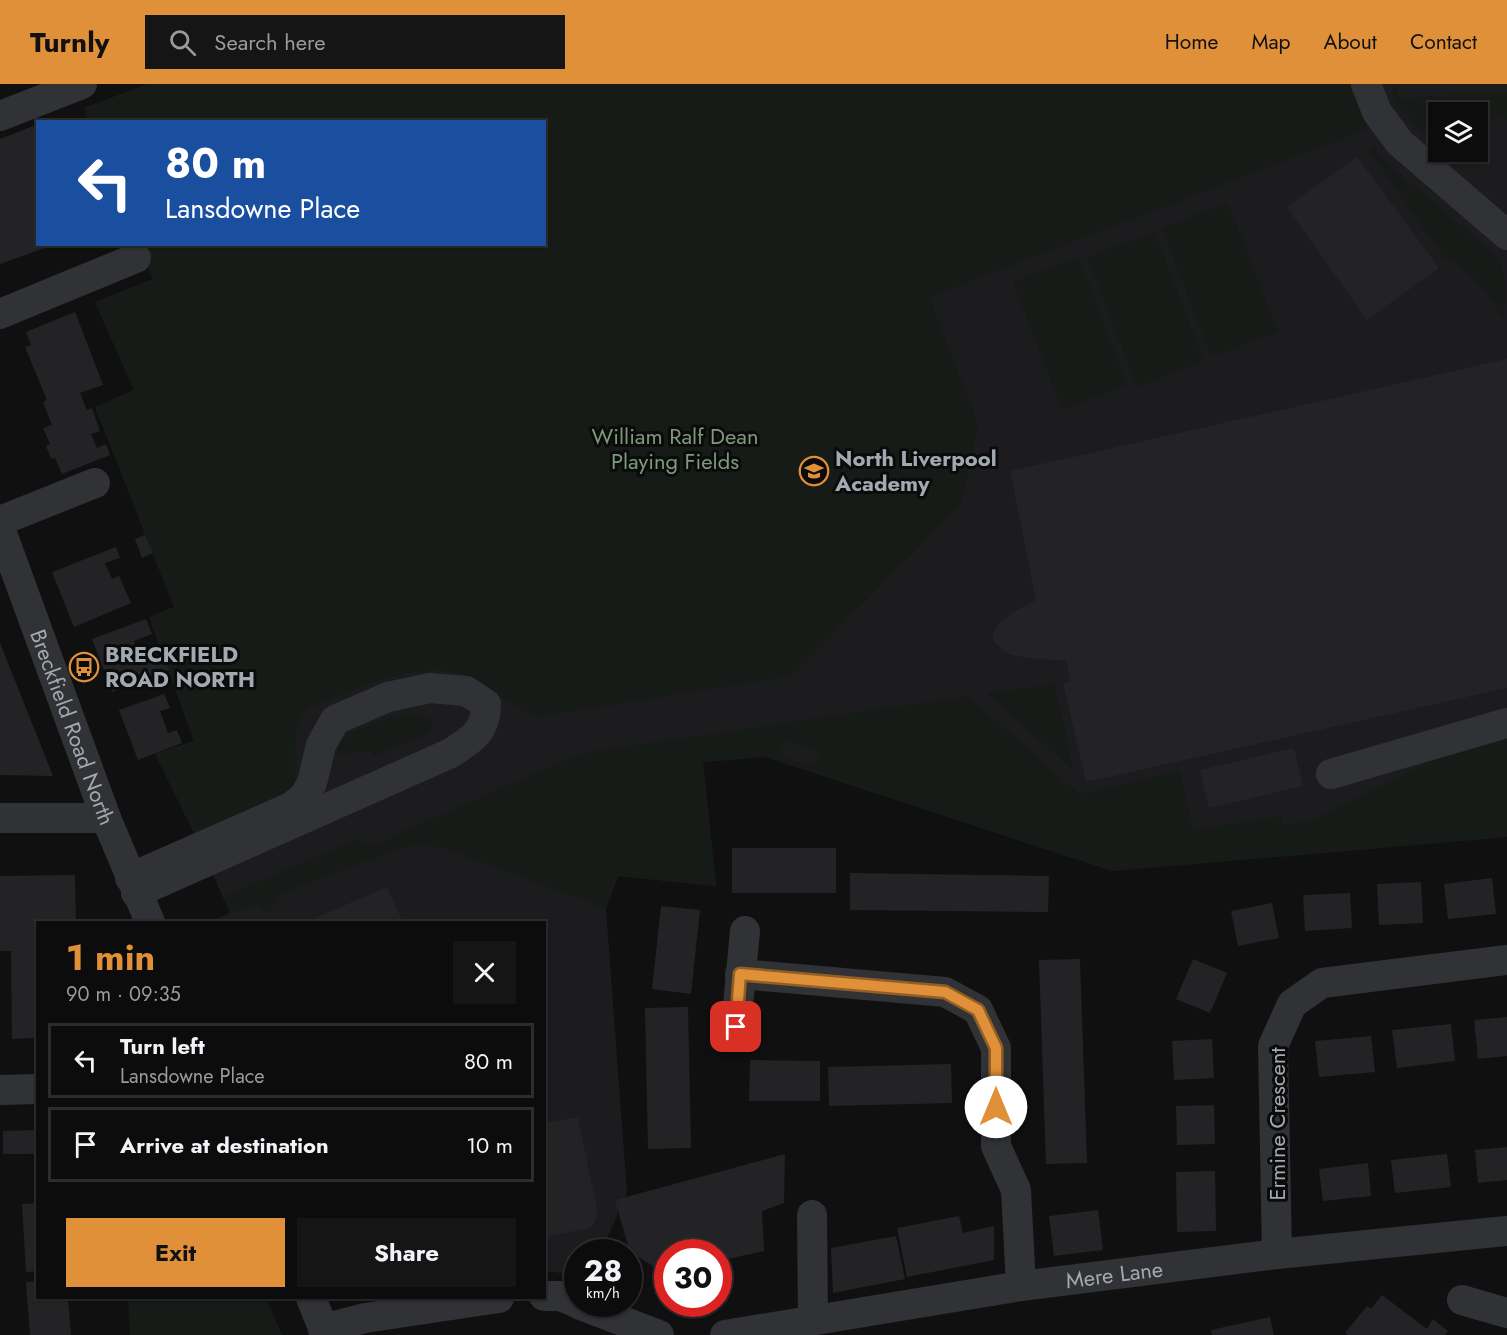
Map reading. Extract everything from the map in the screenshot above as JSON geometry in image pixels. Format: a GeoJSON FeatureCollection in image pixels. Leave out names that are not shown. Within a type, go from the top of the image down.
{"type":"FeatureCollection","features":[{"type":"Feature","properties":{"kind":"street"},"geometry":{"type":"LineString","coordinates":[[0,116],[82,84]]}},
{"type":"Feature","properties":{"kind":"street"},"geometry":{"type":"LineString","coordinates":[[1366,84],[1377,112],[1400,143],[1507,235]]}},
{"type":"Feature","properties":{"kind":"street"},"geometry":{"type":"LineString","coordinates":[[0,314],[136,258]]}},
{"type":"Feature","properties":{"kind":"street"},"geometry":{"type":"LineString","coordinates":[[0,521],[95,483]]}},
{"type":"Feature","properties":{"kind":"street","name":"Breckfield Road North"},"geometry":{"type":"LineString","coordinates":[[3,545],[106,818],[150,921]]}},
{"type":"Feature","properties":{"kind":"street"},"geometry":{"type":"LineString","coordinates":[[430,688],[466,691],[486,704],[486,717],[477,735],[451,753],[133,885],[291,807],[304,797],[312,783],[321,745],[335,720],[388,697],[430,688]]}},
{"type":"Feature","properties":{"kind":"street"},"geometry":{"type":"LineString","coordinates":[[1331,774],[1507,723]]}},
{"type":"Feature","properties":{"kind":"street"},"geometry":{"type":"LineString","coordinates":[[0,818],[106,818]]}},
{"type":"Feature","properties":{"kind":"street"},"geometry":{"type":"LineString","coordinates":[[736,1027],[745,930]]}},
{"type":"Feature","properties":{"kind":"street","name":"Ermine Crescent"},"geometry":{"type":"LineString","coordinates":[[1277,1254],[1273,1046],[1292,1004],[1322,983],[1507,960]]}},
{"type":"Feature","properties":{"kind":"street"},"geometry":{"type":"LineString","coordinates":[[740,974],[945,992],[978,1010],[996,1048],[996,1146],[1016,1190],[1021,1286]]}},
{"type":"Feature","properties":{"kind":"street"},"geometry":{"type":"LineString","coordinates":[[0,1090],[36,1089]]}},
{"type":"Feature","properties":{"kind":"street"},"geometry":{"type":"LineString","coordinates":[[812,1215],[813,1321]]}},
{"type":"Feature","properties":{"kind":"street","name":"Mere Lane"},"geometry":{"type":"LineString","coordinates":[[727,1335],[1021,1286],[1277,1254],[1507,1231]]}},
{"type":"Feature","properties":{"kind":"street"},"geometry":{"type":"LineString","coordinates":[[546,1296],[564,1298]]}},
{"type":"Feature","properties":{"kind":"street"},"geometry":{"type":"LineString","coordinates":[[311,1299],[324,1332],[365,1318],[492,1299]]}},
{"type":"Feature","properties":{"kind":"street"},"geometry":{"type":"LineString","coordinates":[[1462,1300],[1507,1313]]}},
{"type":"Feature","properties":{"kind":"street"},"geometry":{"type":"LineString","coordinates":[[613,1317],[659,1335]]}},
{"type":"Feature","properties":{"kind":"shaded area","name":"North Liverpool Academy"},"geometry":{"type":"Polygon","coordinates":[[[148,84],[1507,84],[1507,837],[1112,871],[765,757],[703,762],[716,886],[618,876],[606,909],[627,1193],[607,1239],[564,1239],[564,1273],[546,1271],[546,921],[213,920],[230,913],[155,754],[194,741],[149,617],[174,607],[95,407],[134,390],[95,302],[153,279],[139,246],[546,246],[546,120],[88,120],[84,108],[148,84]]]}},
{"type":"Feature","properties":{"kind":"green space","name":"William Ralf Dean Playing Fields"},"geometry":{"type":"Polygon","coordinates":[[[148,84],[1351,84],[1368,129],[929,297],[978,424],[962,503],[792,676],[537,717],[516,707],[475,678],[454,672],[433,670],[392,677],[312,707],[304,715],[296,734],[294,789],[198,841],[155,754],[194,741],[149,617],[174,607],[95,407],[134,390],[95,302],[153,279],[139,246],[546,246],[546,120],[88,120],[84,108],[148,84]]]}},
{"type":"Feature","properties":{"kind":"green space"},"geometry":{"type":"Polygon","coordinates":[[[1397,86],[1400,99],[1468,93],[1507,93],[1507,119],[1488,118],[1488,102],[1428,102],[1428,133],[1423,134],[1396,103],[1391,92],[1397,86]]]}},
{"type":"Feature","properties":{"kind":"green space"},"geometry":{"type":"Polygon","coordinates":[[[1375,145],[1380,157],[1497,256],[1503,271],[1505,287],[1503,319],[1479,284],[1464,270],[1444,257],[1369,151],[1375,145]]]}},
{"type":"Feature","properties":{"kind":"green space"},"geometry":{"type":"Polygon","coordinates":[[[1228,203],[1278,332],[1211,357],[1162,228],[1228,203]]]}},
{"type":"Feature","properties":{"kind":"green space"},"geometry":{"type":"Polygon","coordinates":[[[1155,232],[1204,361],[1137,387],[1087,257],[1155,232]]]}},
{"type":"Feature","properties":{"kind":"green space"},"geometry":{"type":"Polygon","coordinates":[[[1079,257],[1127,385],[1062,410],[1013,282],[1079,257]]]}},
{"type":"Feature","properties":{"kind":"green space"},"geometry":{"type":"Polygon","coordinates":[[[1055,684],[1073,770],[986,693],[1055,684]]]}},
{"type":"Feature","properties":{"kind":"green space"},"geometry":{"type":"Polygon","coordinates":[[[968,696],[1078,793],[1180,771],[1193,830],[1281,816],[1284,825],[1309,822],[1436,759],[1507,738],[1507,837],[1112,871],[765,757],[703,762],[716,886],[618,876],[606,909],[443,848],[421,844],[403,848],[282,893],[269,913],[256,904],[231,913],[223,897],[356,840],[378,845],[399,833],[561,762],[594,751],[968,696]],[[785,741],[780,753],[790,760],[807,764],[820,754],[817,750],[785,741]]]}},
{"type":"Feature","properties":{"kind":"green space"},"geometry":{"type":"Polygon","coordinates":[[[417,713],[431,720],[433,725],[428,734],[375,756],[371,751],[337,756],[342,741],[358,730],[390,718],[417,713]]]}},
{"type":"Feature","properties":{"kind":"green space"},"geometry":{"type":"Polygon","coordinates":[[[128,1299],[266,1299],[282,1335],[130,1335],[128,1299]]]}},
{"type":"Feature","properties":{"kind":"building"},"geometry":{"type":"Polygon","coordinates":[[[33,126],[36,133],[36,246],[50,246],[0,264],[0,139],[33,126]]]}},
{"type":"Feature","properties":{"kind":"building"},"geometry":{"type":"Polygon","coordinates":[[[1357,157],[1439,268],[1367,320],[1287,207],[1357,157]]]}},
{"type":"Feature","properties":{"kind":"building"},"geometry":{"type":"Polygon","coordinates":[[[75,312],[103,385],[80,393],[87,410],[92,408],[100,431],[91,434],[97,448],[106,444],[110,455],[62,474],[55,458],[51,459],[46,446],[50,444],[43,428],[52,425],[43,402],[47,400],[25,347],[31,345],[26,332],[75,312]]]}},
{"type":"Feature","properties":{"kind":"building","name":"North Liverpool Academy"},"geometry":{"type":"Polygon","coordinates":[[[1507,359],[1507,688],[1086,782],[1063,683],[1071,681],[1066,660],[1034,659],[1012,655],[1003,651],[993,640],[993,634],[1000,622],[1036,600],[1010,471],[1507,359]]]}},
{"type":"Feature","properties":{"kind":"building"},"geometry":{"type":"Polygon","coordinates":[[[145,535],[153,553],[142,558],[135,539],[145,535]]]}},
{"type":"Feature","properties":{"kind":"building"},"geometry":{"type":"Polygon","coordinates":[[[116,547],[120,558],[105,563],[112,579],[119,576],[131,603],[74,627],[52,572],[116,547]]]}},
{"type":"Feature","properties":{"kind":"building"},"geometry":{"type":"Polygon","coordinates":[[[146,619],[152,634],[134,641],[142,661],[162,653],[169,670],[112,692],[92,639],[146,619]]]}},
{"type":"Feature","properties":{"kind":"building"},"geometry":{"type":"Polygon","coordinates":[[[0,643],[53,776],[0,775],[0,643]]]}},
{"type":"Feature","properties":{"kind":"building"},"geometry":{"type":"Polygon","coordinates":[[[164,694],[170,708],[160,711],[168,733],[177,730],[182,743],[138,760],[119,710],[164,694]]]}},
{"type":"Feature","properties":{"kind":"building"},"geometry":{"type":"Polygon","coordinates":[[[1294,748],[1303,786],[1209,808],[1200,770],[1294,748]]]}},
{"type":"Feature","properties":{"kind":"building"},"geometry":{"type":"Polygon","coordinates":[[[732,848],[836,848],[836,893],[732,893],[732,848]]]}},
{"type":"Feature","properties":{"kind":"building"},"geometry":{"type":"Polygon","coordinates":[[[850,873],[1049,876],[1048,912],[850,910],[850,873]]]}},
{"type":"Feature","properties":{"kind":"building"},"geometry":{"type":"Polygon","coordinates":[[[75,875],[76,921],[36,921],[36,1038],[12,1039],[11,951],[0,951],[0,876],[75,875]]]}},
{"type":"Feature","properties":{"kind":"building"},"geometry":{"type":"Polygon","coordinates":[[[1492,878],[1496,914],[1448,919],[1444,884],[1492,878]]]}},
{"type":"Feature","properties":{"kind":"building"},"geometry":{"type":"Polygon","coordinates":[[[1421,882],[1423,923],[1379,925],[1377,884],[1421,882]]]}},
{"type":"Feature","properties":{"kind":"building"},"geometry":{"type":"Polygon","coordinates":[[[387,887],[403,921],[316,921],[315,918],[387,887]]]}},
{"type":"Feature","properties":{"kind":"building"},"geometry":{"type":"Polygon","coordinates":[[[1350,893],[1352,928],[1305,931],[1303,895],[1350,893]]]}},
{"type":"Feature","properties":{"kind":"building"},"geometry":{"type":"Polygon","coordinates":[[[1272,903],[1279,938],[1238,946],[1231,911],[1272,903]]]}},
{"type":"Feature","properties":{"kind":"building"},"geometry":{"type":"Polygon","coordinates":[[[661,906],[700,910],[691,994],[652,989],[661,906]]]}},
{"type":"Feature","properties":{"kind":"building"},"geometry":{"type":"Polygon","coordinates":[[[1080,959],[1087,1163],[1046,1164],[1039,960],[1080,959]]]}},
{"type":"Feature","properties":{"kind":"building"},"geometry":{"type":"Polygon","coordinates":[[[1193,959],[1227,973],[1210,1013],[1176,999],[1193,959]]]}},
{"type":"Feature","properties":{"kind":"building"},"geometry":{"type":"Polygon","coordinates":[[[688,1007],[691,1148],[648,1149],[645,1008],[688,1007]]]}},
{"type":"Feature","properties":{"kind":"building"},"geometry":{"type":"Polygon","coordinates":[[[1507,1017],[1507,1056],[1478,1059],[1474,1020],[1507,1017]]]}},
{"type":"Feature","properties":{"kind":"building"},"geometry":{"type":"Polygon","coordinates":[[[1451,1024],[1455,1061],[1397,1068],[1392,1030],[1451,1024]]]}},
{"type":"Feature","properties":{"kind":"building"},"geometry":{"type":"Polygon","coordinates":[[[1371,1036],[1375,1072],[1319,1077],[1315,1041],[1371,1036]]]}},
{"type":"Feature","properties":{"kind":"building"},"geometry":{"type":"Polygon","coordinates":[[[1212,1039],[1214,1078],[1174,1080],[1172,1041],[1212,1039]]]}},
{"type":"Feature","properties":{"kind":"building"},"geometry":{"type":"Polygon","coordinates":[[[750,1060],[820,1061],[820,1101],[749,1101],[750,1060]]]}},
{"type":"Feature","properties":{"kind":"building"},"geometry":{"type":"Polygon","coordinates":[[[951,1064],[952,1103],[829,1106],[828,1067],[951,1064]]]}},
{"type":"Feature","properties":{"kind":"building"},"geometry":{"type":"Polygon","coordinates":[[[1214,1105],[1215,1144],[1177,1145],[1176,1106],[1214,1105]]]}},
{"type":"Feature","properties":{"kind":"building"},"geometry":{"type":"Polygon","coordinates":[[[578,1117],[598,1214],[591,1228],[546,1237],[546,1123],[578,1117]]]}},
{"type":"Feature","properties":{"kind":"building"},"geometry":{"type":"Polygon","coordinates":[[[36,1130],[36,1154],[3,1154],[3,1131],[36,1130]]]}},
{"type":"Feature","properties":{"kind":"building"},"geometry":{"type":"Polygon","coordinates":[[[1507,1147],[1507,1180],[1478,1183],[1475,1150],[1507,1147]]]}},
{"type":"Feature","properties":{"kind":"building"},"geometry":{"type":"Polygon","coordinates":[[[785,1154],[784,1203],[762,1211],[764,1251],[732,1258],[732,1239],[654,1239],[654,1267],[642,1259],[642,1239],[626,1239],[615,1200],[785,1154]]]}},
{"type":"Feature","properties":{"kind":"building"},"geometry":{"type":"Polygon","coordinates":[[[1447,1154],[1451,1187],[1395,1193],[1391,1160],[1447,1154]]]}},
{"type":"Feature","properties":{"kind":"building"},"geometry":{"type":"Polygon","coordinates":[[[1368,1163],[1371,1196],[1323,1201],[1319,1169],[1368,1163]]]}},
{"type":"Feature","properties":{"kind":"building"},"geometry":{"type":"Polygon","coordinates":[[[1215,1171],[1216,1231],[1177,1232],[1176,1172],[1215,1171]]]}},
{"type":"Feature","properties":{"kind":"building"},"geometry":{"type":"Polygon","coordinates":[[[36,1203],[36,1271],[26,1272],[22,1204],[36,1203]]]}},
{"type":"Feature","properties":{"kind":"building"},"geometry":{"type":"Polygon","coordinates":[[[1098,1210],[1103,1250],[1054,1256],[1049,1216],[1098,1210]]]}},
{"type":"Feature","properties":{"kind":"building"},"geometry":{"type":"Polygon","coordinates":[[[959,1216],[963,1233],[994,1226],[994,1260],[907,1277],[897,1228],[959,1216]]]}},
{"type":"Feature","properties":{"kind":"building"},"geometry":{"type":"Polygon","coordinates":[[[896,1236],[905,1279],[833,1293],[831,1248],[896,1236]]]}},
{"type":"Feature","properties":{"kind":"building"},"geometry":{"type":"Polygon","coordinates":[[[36,1281],[36,1299],[68,1299],[71,1335],[30,1335],[26,1282],[36,1281]]]}},
{"type":"Feature","properties":{"kind":"building"},"geometry":{"type":"Polygon","coordinates":[[[1382,1295],[1427,1329],[1433,1319],[1448,1331],[1445,1335],[1348,1335],[1345,1333],[1367,1306],[1371,1309],[1382,1295]]]}},
{"type":"Feature","properties":{"kind":"building"},"geometry":{"type":"Polygon","coordinates":[[[1270,1317],[1274,1335],[1212,1335],[1211,1330],[1270,1317]]]}},
{"type":"Feature","properties":{"kind":"place","name":"North Liverpool Academy"},"geometry":{"type":"Point","coordinates":[814,471]}},
{"type":"Feature","properties":{"kind":"place","name":"BRECKFIELD ROAD NORTH"},"geometry":{"type":"Point","coordinates":[84,667]}},
{"type":"Feature","properties":{"kind":"route"},"geometry":{"type":"LineString","coordinates":[[736,1027],[740,974],[945,992],[978,1010],[996,1048],[996,1107]]}}]}
